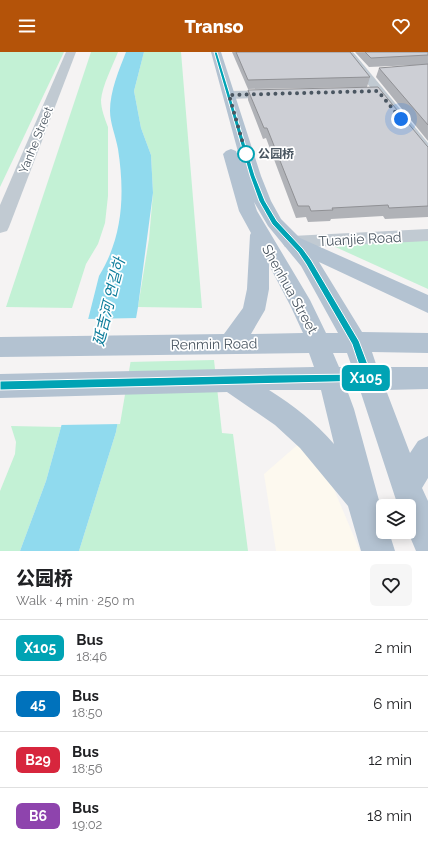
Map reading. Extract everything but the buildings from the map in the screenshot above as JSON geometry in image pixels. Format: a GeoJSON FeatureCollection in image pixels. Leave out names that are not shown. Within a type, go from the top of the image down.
{"type":"FeatureCollection","features":[{"type":"Feature","properties":{"kind":"main road","name":"Shenhua Street"},"geometry":{"type":"LineString","coordinates":[[206,52],[240,189],[248,211],[302,306],[319,343],[340,409],[362,499],[378,551]]}},
{"type":"Feature","properties":{"kind":"main road","name":"Shenhua Street"},"geometry":{"type":"LineString","coordinates":[[216,52],[262,201],[274,222],[309,262],[356,343],[380,408],[406,486],[428,540]]}},
{"type":"Feature","properties":{"kind":"main road"},"geometry":{"type":"LineString","coordinates":[[231,344],[254,310],[258,289],[259,232]]}},
{"type":"Feature","properties":{"kind":"main road"},"geometry":{"type":"LineString","coordinates":[[292,242],[428,304]]}},
{"type":"Feature","properties":{"kind":"main road","name":"Renmin Road"},"geometry":{"type":"LineString","coordinates":[[0,347],[396,342],[428,343]]}},
{"type":"Feature","properties":{"kind":"main road"},"geometry":{"type":"LineString","coordinates":[[0,386],[428,378]]}},
{"type":"Feature","properties":{"kind":"main road"},"geometry":{"type":"LineString","coordinates":[[233,381],[285,416],[310,438],[362,499]]}},
{"type":"Feature","properties":{"kind":"main road"},"geometry":{"type":"LineString","coordinates":[[406,486],[428,451]]}},
{"type":"Feature","properties":{"kind":"street","name":"Yanhe Street"},"geometry":{"type":"LineString","coordinates":[[0,227],[71,52]]}},
{"type":"Feature","properties":{"kind":"street"},"geometry":{"type":"LineString","coordinates":[[348,52],[428,153]]}},
{"type":"Feature","properties":{"kind":"street"},"geometry":{"type":"LineString","coordinates":[[364,73],[380,72]]}},
{"type":"Feature","properties":{"kind":"street"},"geometry":{"type":"LineString","coordinates":[[363,91],[378,91]]}},
{"type":"Feature","properties":{"kind":"street"},"geometry":{"type":"LineString","coordinates":[[229,95],[288,94]]}},
{"type":"Feature","properties":{"kind":"street","name":"Tuanjie Road"},"geometry":{"type":"LineString","coordinates":[[292,242],[428,236]]}},
{"type":"Feature","properties":{"kind":"shaded area"},"geometry":{"type":"Polygon","coordinates":[[[303,440],[328,475],[360,551],[276,551],[264,474],[303,440]]]}},
{"type":"Feature","properties":{"kind":"green space"},"geometry":{"type":"Polygon","coordinates":[[[0,52],[64,52],[0,187],[0,52]]]}},
{"type":"Feature","properties":{"kind":"green space"},"geometry":{"type":"Polygon","coordinates":[[[91,52],[118,52],[106,82],[101,100],[102,110],[108,127],[108,196],[105,223],[98,244],[86,264],[72,308],[6,307],[91,52]]]}},
{"type":"Feature","properties":{"kind":"green space"},"geometry":{"type":"Polygon","coordinates":[[[144,52],[181,52],[202,308],[138,307],[149,239],[153,193],[151,155],[141,128],[134,91],[144,52]]]}},
{"type":"Feature","properties":{"kind":"green space"},"geometry":{"type":"Polygon","coordinates":[[[428,240],[428,289],[331,245],[428,240]]]}},
{"type":"Feature","properties":{"kind":"green space"},"geometry":{"type":"Polygon","coordinates":[[[214,360],[222,433],[233,434],[248,551],[79,551],[116,432],[128,362],[214,360]]]}},
{"type":"Feature","properties":{"kind":"green space"},"geometry":{"type":"Polygon","coordinates":[[[11,426],[61,427],[46,481],[20,551],[0,551],[0,491],[15,454],[16,442],[11,426]]]}},
{"type":"Feature","properties":{"kind":"water","name":"延吉河 연길하"},"geometry":{"type":"Polygon","coordinates":[[[126,52],[144,52],[134,91],[141,128],[151,155],[153,193],[138,307],[116,432],[79,551],[20,551],[46,481],[99,276],[113,246],[117,231],[120,215],[121,182],[118,149],[111,120],[110,103],[113,88],[126,52]]]}},
{"type":"Feature","properties":{"kind":"pier"},"geometry":{"type":"Polygon","coordinates":[[[138,318],[120,424],[60,425],[86,319],[138,318]]]}},
{"type":"Feature","properties":{"kind":"bus line","name":"X105"},"geometry":{"type":"LineString","coordinates":[[0,386],[368,378],[356,343],[309,262],[274,222],[262,201],[253,176],[216,52]]}},
{"type":"Feature","properties":{"kind":"place","name":"公园桥"},"geometry":{"type":"Point","coordinates":[246,154]}},
{"type":"Feature","properties":{"kind":"route"},"geometry":{"type":"LineString","coordinates":[[246,154],[248,161],[229,95],[378,91],[401,119]]}}]}
